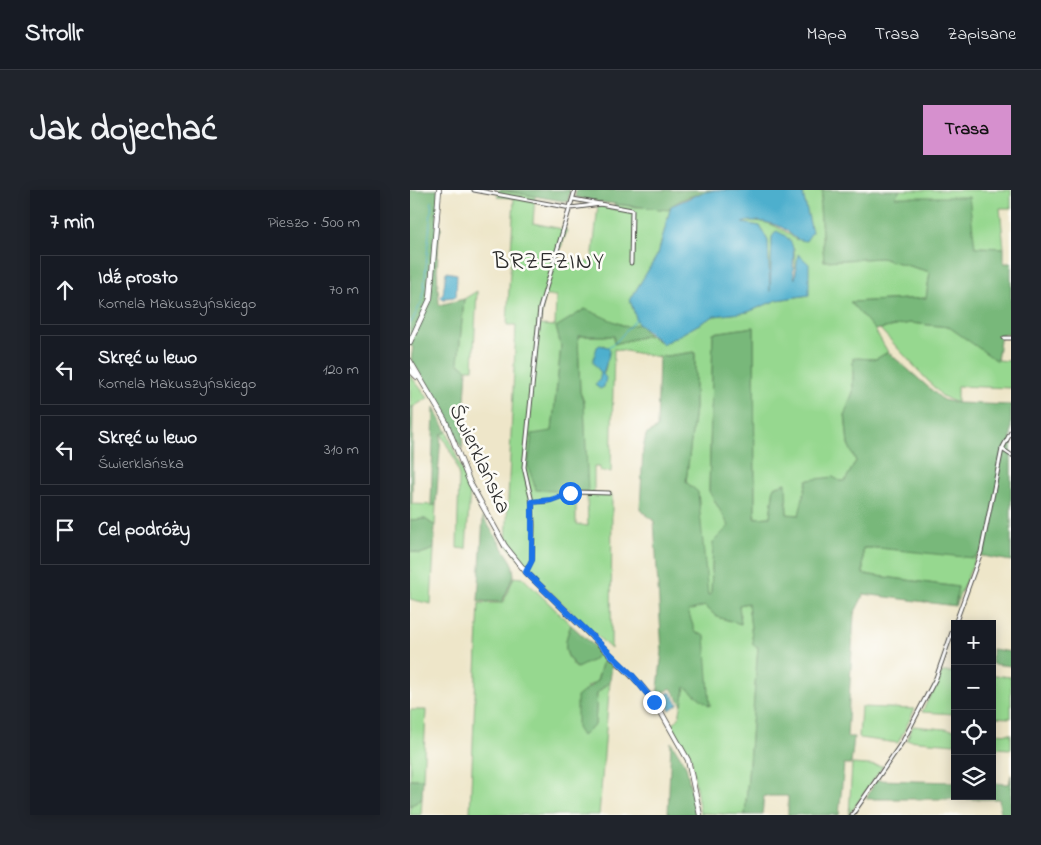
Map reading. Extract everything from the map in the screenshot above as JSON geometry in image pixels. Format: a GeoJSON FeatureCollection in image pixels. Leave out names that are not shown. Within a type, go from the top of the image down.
{"type":"FeatureCollection","features":[{"type":"Feature","properties":{"kind":"street"},"geometry":{"type":"LineString","coordinates":[[410,342],[427,309],[430,296],[432,245],[439,190]]}},
{"type":"Feature","properties":{"kind":"street"},"geometry":{"type":"LineString","coordinates":[[474,190],[571,208],[601,204]]}},
{"type":"Feature","properties":{"kind":"street"},"geometry":{"type":"LineString","coordinates":[[526,572],[532,560],[532,502],[524,467],[540,308],[546,281],[571,208],[575,190]]}},
{"type":"Feature","properties":{"kind":"street"},"geometry":{"type":"LineString","coordinates":[[573,199],[632,210],[631,263]]}},
{"type":"Feature","properties":{"kind":"street"},"geometry":{"type":"LineString","coordinates":[[410,333],[418,324]]}},
{"type":"Feature","properties":{"kind":"street"},"geometry":{"type":"LineString","coordinates":[[1004,338],[1011,338]]}},
{"type":"Feature","properties":{"kind":"street","name":"Świerklańska"},"geometry":{"type":"LineString","coordinates":[[410,361],[418,378],[446,422],[470,483],[494,530],[526,572],[632,675],[652,698],[688,760],[700,815]]}},
{"type":"Feature","properties":{"kind":"street","name":"Świerklańska"},"geometry":{"type":"LineString","coordinates":[[410,370],[418,378]]}},
{"type":"Feature","properties":{"kind":"street"},"geometry":{"type":"LineString","coordinates":[[956,620],[981,552],[1002,449],[1011,432]]}},
{"type":"Feature","properties":{"kind":"street"},"geometry":{"type":"LineString","coordinates":[[1002,449],[1011,454]]}},
{"type":"Feature","properties":{"kind":"street"},"geometry":{"type":"LineString","coordinates":[[532,502],[551,500],[575,492],[608,494]]}},
{"type":"Feature","properties":{"kind":"street"},"geometry":{"type":"LineString","coordinates":[[852,815],[903,741],[936,678],[951,635]]}},
{"type":"Feature","properties":{"kind":"green space"},"geometry":{"type":"Polygon","coordinates":[[[410,190],[438,190],[437,226],[442,228],[439,233],[437,270],[439,305],[464,299],[458,363],[467,369],[462,449],[431,390],[411,360],[413,347],[410,345],[410,190]]]}},
{"type":"Feature","properties":{"kind":"green space"},"geometry":{"type":"Polygon","coordinates":[[[497,190],[535,196],[533,223],[567,230],[556,262],[592,262],[598,205],[616,210],[614,204],[636,207],[671,206],[658,254],[630,300],[638,324],[627,327],[585,310],[556,327],[561,346],[552,432],[576,493],[576,524],[588,526],[584,402],[580,392],[578,336],[614,336],[614,344],[649,335],[663,344],[714,316],[748,312],[777,300],[809,295],[798,255],[796,280],[794,249],[772,237],[770,292],[768,241],[760,226],[742,223],[756,221],[771,224],[785,231],[796,240],[812,232],[802,190],[823,190],[820,207],[824,261],[881,258],[930,272],[926,298],[851,302],[875,330],[888,352],[876,359],[853,358],[853,392],[845,414],[848,444],[856,461],[845,481],[840,481],[799,515],[787,515],[785,483],[774,487],[770,517],[755,518],[754,327],[713,333],[709,491],[730,527],[713,542],[711,594],[708,595],[686,482],[695,408],[695,352],[659,357],[614,349],[611,472],[600,471],[600,467],[594,467],[594,494],[612,495],[611,649],[549,591],[506,544],[516,325],[507,325],[514,198],[498,197],[497,190]],[[544,296],[540,325],[555,326],[556,296],[544,296]],[[604,345],[597,347],[601,377],[595,385],[597,387],[606,367],[604,345]]]}},
{"type":"Feature","properties":{"kind":"green space"},"geometry":{"type":"Polygon","coordinates":[[[500,190],[570,190],[568,202],[500,190]]]}},
{"type":"Feature","properties":{"kind":"green space"},"geometry":{"type":"Polygon","coordinates":[[[576,190],[715,190],[683,199],[668,210],[598,202],[575,197],[576,190]]]}},
{"type":"Feature","properties":{"kind":"green space"},"geometry":{"type":"Polygon","coordinates":[[[823,190],[900,190],[895,197],[969,197],[975,247],[1004,248],[1004,263],[1011,263],[1011,334],[1001,334],[997,361],[949,327],[910,323],[875,330],[850,302],[926,298],[930,272],[881,258],[824,261],[820,207],[823,190]]]}},
{"type":"Feature","properties":{"kind":"green space"},"geometry":{"type":"Polygon","coordinates":[[[900,190],[1011,190],[1011,208],[1000,208],[1004,248],[975,247],[894,197],[900,190]]]}},
{"type":"Feature","properties":{"kind":"green space"},"geometry":{"type":"Polygon","coordinates":[[[477,291],[473,369],[467,369],[458,363],[464,299],[477,291]]]}},
{"type":"Feature","properties":{"kind":"green space"},"geometry":{"type":"Polygon","coordinates":[[[585,309],[627,327],[638,324],[649,335],[614,344],[614,336],[578,336],[580,392],[584,402],[588,493],[536,490],[528,466],[532,434],[552,431],[561,346],[556,327],[585,309]]]}},
{"type":"Feature","properties":{"kind":"green space"},"geometry":{"type":"Polygon","coordinates":[[[910,323],[949,327],[997,360],[1011,361],[1011,388],[957,386],[957,403],[942,396],[880,329],[910,323]]]}},
{"type":"Feature","properties":{"kind":"green space"},"geometry":{"type":"Polygon","coordinates":[[[754,327],[755,518],[770,517],[774,487],[786,483],[787,514],[799,515],[807,480],[833,477],[840,481],[845,481],[856,461],[848,444],[845,413],[853,392],[853,358],[876,359],[888,352],[943,400],[957,403],[1011,405],[1011,561],[977,555],[973,558],[863,548],[863,574],[958,587],[955,606],[864,594],[854,614],[847,737],[854,737],[851,764],[844,764],[839,815],[788,815],[788,796],[764,796],[762,815],[745,815],[758,647],[753,645],[748,603],[739,605],[741,624],[717,617],[705,606],[688,611],[695,632],[705,636],[710,706],[685,687],[682,705],[671,688],[657,697],[662,652],[654,521],[640,510],[643,449],[646,435],[657,428],[659,357],[695,352],[695,408],[686,482],[698,492],[708,595],[711,594],[713,542],[729,526],[709,491],[713,333],[754,327]]]}},
{"type":"Feature","properties":{"kind":"green space"},"geometry":{"type":"Polygon","coordinates":[[[410,375],[428,398],[413,407],[410,407],[410,375]]]}},
{"type":"Feature","properties":{"kind":"green space"},"geometry":{"type":"Polygon","coordinates":[[[410,407],[413,407],[412,504],[410,504],[410,407]]]}},
{"type":"Feature","properties":{"kind":"green space"},"geometry":{"type":"Polygon","coordinates":[[[434,407],[447,432],[441,434],[436,505],[431,505],[434,407]]]}},
{"type":"Feature","properties":{"kind":"green space"},"geometry":{"type":"Polygon","coordinates":[[[447,432],[470,491],[466,549],[457,548],[459,477],[455,460],[441,434],[447,432]]]}},
{"type":"Feature","properties":{"kind":"green space"},"geometry":{"type":"Polygon","coordinates":[[[410,504],[436,505],[435,526],[425,519],[410,520],[410,504]]]}},
{"type":"Feature","properties":{"kind":"green space"},"geometry":{"type":"Polygon","coordinates":[[[483,517],[512,562],[514,575],[502,602],[478,601],[483,517]]]}},
{"type":"Feature","properties":{"kind":"green space"},"geometry":{"type":"Polygon","coordinates":[[[425,519],[435,526],[434,549],[420,554],[410,551],[410,520],[425,519]]]}},
{"type":"Feature","properties":{"kind":"green space"},"geometry":{"type":"Polygon","coordinates":[[[863,548],[977,555],[955,606],[958,587],[863,574],[863,548]]]}},
{"type":"Feature","properties":{"kind":"green space"},"geometry":{"type":"Polygon","coordinates":[[[434,549],[431,604],[410,599],[410,551],[420,554],[434,549]]]}},
{"type":"Feature","properties":{"kind":"green space"},"geometry":{"type":"Polygon","coordinates":[[[514,577],[523,578],[571,625],[566,642],[566,652],[576,668],[593,660],[600,651],[604,657],[597,681],[587,687],[595,725],[597,693],[610,681],[599,815],[491,815],[470,813],[479,603],[503,603],[514,577]]]}},
{"type":"Feature","properties":{"kind":"green space"},"geometry":{"type":"Polygon","coordinates":[[[748,603],[753,644],[758,647],[745,815],[700,813],[691,757],[671,726],[679,718],[685,686],[710,705],[695,632],[688,611],[705,606],[717,617],[741,624],[739,605],[748,603]]]}},
{"type":"Feature","properties":{"kind":"green space"},"geometry":{"type":"Polygon","coordinates":[[[571,625],[600,651],[593,660],[577,668],[569,657],[566,647],[571,625]]]}},
{"type":"Feature","properties":{"kind":"green space"},"geometry":{"type":"Polygon","coordinates":[[[996,650],[1011,652],[1011,666],[996,664],[996,650]]]}},
{"type":"Feature","properties":{"kind":"green space"},"geometry":{"type":"Polygon","coordinates":[[[604,657],[612,665],[610,681],[597,693],[595,725],[582,736],[577,728],[577,697],[597,681],[604,657]]]}},
{"type":"Feature","properties":{"kind":"green space"},"geometry":{"type":"Polygon","coordinates":[[[942,672],[951,672],[951,714],[922,712],[942,672]]]}},
{"type":"Feature","properties":{"kind":"green space"},"geometry":{"type":"Polygon","coordinates":[[[996,675],[1011,677],[1011,718],[996,717],[996,675]]]}},
{"type":"Feature","properties":{"kind":"green space"},"geometry":{"type":"Polygon","coordinates":[[[861,707],[915,709],[898,743],[859,738],[861,707]]]}},
{"type":"Feature","properties":{"kind":"green space"},"geometry":{"type":"Polygon","coordinates":[[[410,710],[426,710],[423,779],[410,779],[410,710]]]}},
{"type":"Feature","properties":{"kind":"green space"},"geometry":{"type":"Polygon","coordinates":[[[913,726],[951,730],[951,744],[907,740],[913,726]]]}},
{"type":"Feature","properties":{"kind":"green space"},"geometry":{"type":"Polygon","coordinates":[[[996,733],[1011,734],[1011,749],[996,748],[996,733]]]}},
{"type":"Feature","properties":{"kind":"green space"},"geometry":{"type":"Polygon","coordinates":[[[671,742],[686,766],[696,815],[668,815],[671,742]]]}},
{"type":"Feature","properties":{"kind":"green space"},"geometry":{"type":"Polygon","coordinates":[[[852,764],[883,766],[849,815],[852,764]]]}},
{"type":"Feature","properties":{"kind":"green space"},"geometry":{"type":"Polygon","coordinates":[[[1011,775],[1011,815],[1001,815],[999,799],[996,799],[996,783],[1009,784],[1011,775]]]}},
{"type":"Feature","properties":{"kind":"green space"},"geometry":{"type":"Polygon","coordinates":[[[410,779],[423,779],[422,799],[410,806],[410,779]]]}},
{"type":"Feature","properties":{"kind":"green space"},"geometry":{"type":"Polygon","coordinates":[[[876,780],[951,782],[951,799],[866,799],[876,780]]]}},
{"type":"Feature","properties":{"kind":"green space"},"geometry":{"type":"Polygon","coordinates":[[[422,799],[421,815],[410,815],[410,806],[422,799]]]}},
{"type":"Feature","properties":{"kind":"water"},"geometry":{"type":"Polygon","coordinates":[[[715,190],[802,190],[812,232],[806,241],[797,239],[782,227],[771,223],[752,221],[742,223],[760,226],[768,241],[770,292],[772,237],[776,231],[790,240],[795,279],[798,254],[809,264],[809,295],[777,300],[748,312],[714,316],[663,344],[638,324],[630,300],[658,254],[671,206],[701,193],[715,190]]]}},
{"type":"Feature","properties":{"kind":"water"},"geometry":{"type":"Polygon","coordinates":[[[446,272],[457,274],[456,297],[444,298],[444,301],[440,297],[443,294],[446,272]]]}},
{"type":"Feature","properties":{"kind":"water"},"geometry":{"type":"Polygon","coordinates":[[[600,345],[608,347],[610,351],[603,374],[606,378],[604,387],[600,389],[595,385],[599,381],[601,373],[593,362],[597,347],[600,345]]]}},
{"type":"Feature","properties":{"kind":"water"},"geometry":{"type":"Polygon","coordinates":[[[670,692],[678,704],[670,710],[662,697],[670,692]]]}},
{"type":"Feature","properties":{"kind":"waterway"},"geometry":{"type":"LineString","coordinates":[[410,325],[423,299],[432,201]]}},
{"type":"Feature","properties":{"kind":"waterway"},"geometry":{"type":"LineString","coordinates":[[608,347],[617,341],[636,319]]}},
{"type":"Feature","properties":{"kind":"district","name":"BRZEZINY"},"geometry":{"type":"Point","coordinates":[549,262]}},
{"type":"Feature","properties":{"kind":"route"},"geometry":{"type":"LineString","coordinates":[[570,493],[546,502],[532,502],[532,560],[526,572],[632,675],[654,702]]}}]}
